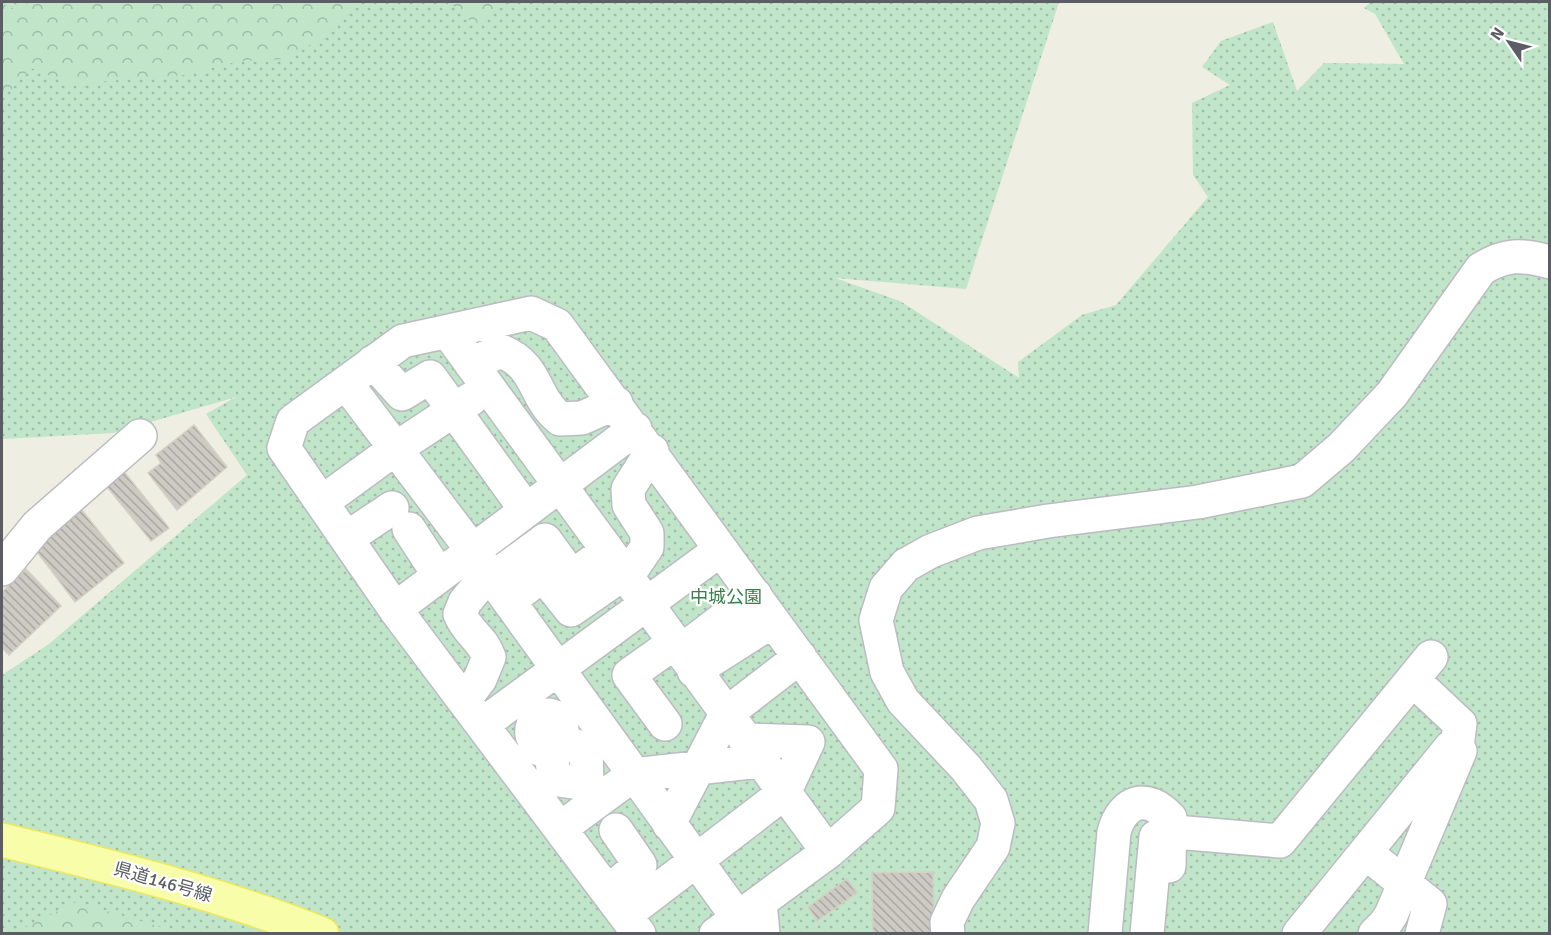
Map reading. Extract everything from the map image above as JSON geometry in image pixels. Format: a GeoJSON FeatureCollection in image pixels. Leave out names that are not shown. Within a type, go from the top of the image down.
{"type":"FeatureCollection","features":[{"type":"Feature","properties":{"kind":"main road","name":"県道146号線"},"geometry":{"type":"LineString","coordinates":[[2,840],[88,860],[213,896],[322,933]]}},
{"type":"Feature","properties":{"kind":"street"},"geometry":{"type":"LineString","coordinates":[[948,933],[947,922],[958,899],[993,847],[998,823],[992,800],[966,768],[903,701],[887,672],[876,620],[886,588],[906,565],[931,551],[978,533],[1048,521],[1198,502],[1302,481],[1341,448],[1392,394],[1481,269],[1499,258],[1529,256],[1550,262]]}},
{"type":"Feature","properties":{"kind":"street"},"geometry":{"type":"LineString","coordinates":[[346,383],[490,576],[669,824],[744,922],[878,808],[881,769],[557,325],[531,313],[403,340],[293,421],[285,448],[322,502],[390,535],[439,575],[490,576]]}},
{"type":"Feature","properties":{"kind":"street"},"geometry":{"type":"LineString","coordinates":[[448,332],[828,852]]}},
{"type":"Feature","properties":{"kind":"street"},"geometry":{"type":"LineString","coordinates":[[403,340],[526,510]]}},
{"type":"Feature","properties":{"kind":"street"},"geometry":{"type":"LineString","coordinates":[[322,502],[395,449],[455,412],[479,375],[501,351],[515,357],[528,368],[547,408],[560,419],[582,418],[634,428]]}},
{"type":"Feature","properties":{"kind":"street"},"geometry":{"type":"LineString","coordinates":[[373,362],[402,394],[430,377]]}},
{"type":"Feature","properties":{"kind":"street"},"geometry":{"type":"LineString","coordinates":[[490,576],[526,510],[634,428]]}},
{"type":"Feature","properties":{"kind":"street"},"geometry":{"type":"LineString","coordinates":[[592,793],[558,780],[551,769],[552,759],[558,746],[540,749],[532,739],[529,706],[558,670],[647,547],[647,533],[629,505],[628,489],[634,428]]}},
{"type":"Feature","properties":{"kind":"street"},"geometry":{"type":"LineString","coordinates":[[2,569],[37,526],[140,436]]}},
{"type":"Feature","properties":{"kind":"street"},"geometry":{"type":"LineString","coordinates":[[390,535],[395,609],[624,914]]}},
{"type":"Feature","properties":{"kind":"street"},"geometry":{"type":"LineString","coordinates":[[473,712],[480,679],[489,657],[484,644],[467,630],[460,614],[465,602],[490,576],[545,540],[572,577],[625,577],[720,550]]}},
{"type":"Feature","properties":{"kind":"street"},"geometry":{"type":"LineString","coordinates":[[395,609],[439,575]]}},
{"type":"Feature","properties":{"kind":"street"},"geometry":{"type":"LineString","coordinates":[[665,724],[629,675],[723,638],[763,608]]}},
{"type":"Feature","properties":{"kind":"street"},"geometry":{"type":"LineString","coordinates":[[669,824],[726,714],[800,657]]}},
{"type":"Feature","properties":{"kind":"street"},"geometry":{"type":"LineString","coordinates":[[1147,933],[1171,832],[1280,841],[1422,669],[1460,724],[1457,746],[1460,751],[1410,888],[1385,924],[1375,933]]}},
{"type":"Feature","properties":{"kind":"street"},"geometry":{"type":"LineString","coordinates":[[473,712],[529,706]]}},
{"type":"Feature","properties":{"kind":"street"},"geometry":{"type":"LineString","coordinates":[[561,828],[592,793],[633,775],[698,767],[753,751],[808,742],[784,793],[624,914]]}},
{"type":"Feature","properties":{"kind":"street"},"geometry":{"type":"LineString","coordinates":[[1299,933],[1451,747],[1457,746]]}},
{"type":"Feature","properties":{"kind":"street"},"geometry":{"type":"LineString","coordinates":[[1106,933],[1114,832],[1118,818],[1125,809],[1136,803],[1147,803],[1161,808],[1170,818],[1169,866]]}},
{"type":"Feature","properties":{"kind":"street"},"geometry":{"type":"LineString","coordinates":[[616,830],[640,865],[624,914]]}},
{"type":"Feature","properties":{"kind":"street"},"geometry":{"type":"LineString","coordinates":[[1366,853],[1430,904],[1422,933]]}},
{"type":"Feature","properties":{"kind":"green space","name":"中城公園"},"geometry":{"type":"Polygon","coordinates":[[[2,2],[1059,2],[966,289],[835,278],[900,301],[1019,378],[1018,362],[1082,315],[1116,305],[1208,197],[1193,175],[1192,103],[1230,85],[1202,67],[1221,41],[1273,22],[1297,91],[1324,63],[1404,64],[1375,14],[1364,8],[1371,2],[1549,2],[1549,933],[2,933],[2,675],[49,644],[247,475],[206,414],[236,397],[113,433],[2,439],[2,2]]]}},
{"type":"Feature","properties":{"kind":"green space"},"geometry":{"type":"Polygon","coordinates":[[[32,2],[359,2],[329,32],[289,59],[240,61],[184,75],[70,84],[31,68],[9,92],[2,94],[2,3],[11,8],[32,2]]]}},
{"type":"Feature","properties":{"kind":"green space"},"geometry":{"type":"Polygon","coordinates":[[[449,2],[508,2],[476,26],[449,2]]]}},
{"type":"Feature","properties":{"kind":"green space"},"geometry":{"type":"Polygon","coordinates":[[[76,902],[181,933],[20,933],[26,927],[76,902]]]}},
{"type":"Feature","properties":{"kind":"building"},"geometry":{"type":"Polygon","coordinates":[[[194,425],[227,467],[177,510],[148,473],[161,463],[156,455],[194,425]]]}},
{"type":"Feature","properties":{"kind":"building"},"geometry":{"type":"Polygon","coordinates":[[[122,469],[169,528],[151,541],[104,483],[122,469]]]}},
{"type":"Feature","properties":{"kind":"building"},"geometry":{"type":"Polygon","coordinates":[[[78,505],[124,563],[75,602],[35,549],[78,505]]]}},
{"type":"Feature","properties":{"kind":"building"},"geometry":{"type":"Polygon","coordinates":[[[26,569],[61,606],[9,655],[2,648],[2,592],[26,569]]]}},
{"type":"Feature","properties":{"kind":"building"},"geometry":{"type":"Polygon","coordinates":[[[933,872],[934,934],[873,934],[872,873],[933,872]]]}},
{"type":"Feature","properties":{"kind":"building"},"geometry":{"type":"Polygon","coordinates":[[[847,879],[857,893],[817,921],[808,907],[847,879]]]}}]}
